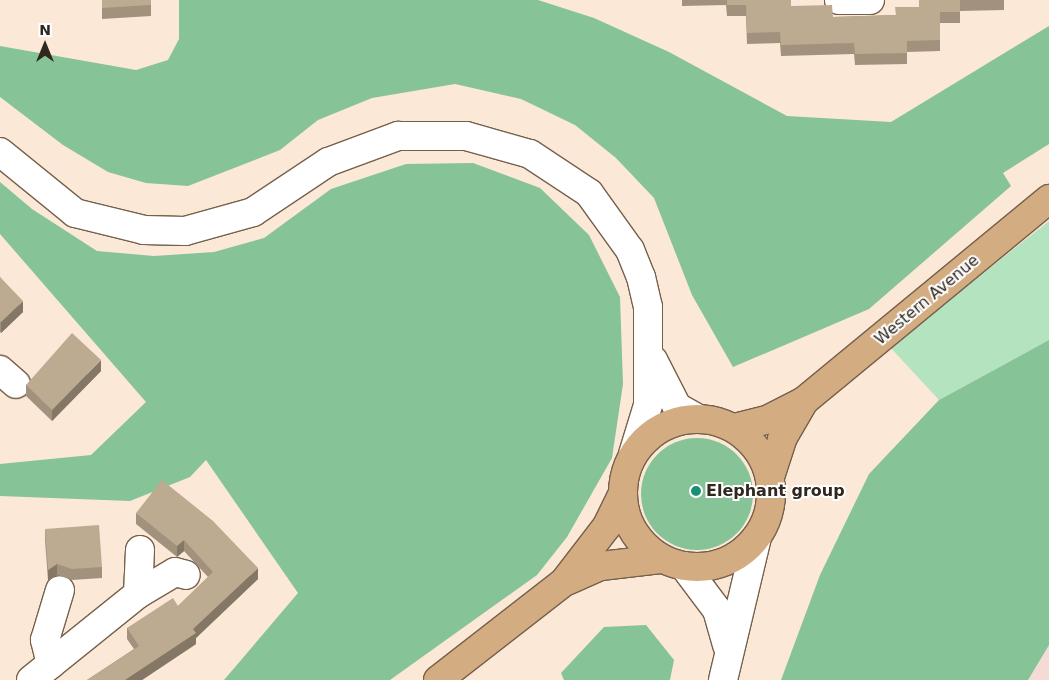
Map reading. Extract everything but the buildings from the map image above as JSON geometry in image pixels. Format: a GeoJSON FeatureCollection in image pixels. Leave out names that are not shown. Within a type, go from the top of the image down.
{"type":"FeatureCollection","features":[{"type":"Feature","properties":{"kind":"main road","name":"Western Avenue"},"geometry":{"type":"LineString","coordinates":[[734,428],[769,419],[804,401],[1049,199]]}},
{"type":"Feature","properties":{"kind":"main road","name":"Western Avenue"},"geometry":{"type":"LineString","coordinates":[[770,477],[782,439],[804,401]]}},
{"type":"Feature","properties":{"kind":"main road"},"geometry":{"type":"LineString","coordinates":[[438,680],[564,582],[593,547],[622,495],[632,454],[649,434],[672,422],[697,418],[734,428],[763,458],[770,477],[770,505],[757,537],[725,562],[673,562],[601,566],[564,582]]}},
{"type":"Feature","properties":{"kind":"main road"},"geometry":{"type":"LineString","coordinates":[[622,495],[633,532],[673,562]]}},
{"type":"Feature","properties":{"kind":"street"},"geometry":{"type":"LineString","coordinates":[[839,0],[870,0]]}},
{"type":"Feature","properties":{"kind":"street"},"geometry":{"type":"LineString","coordinates":[[0,152],[75,213],[144,230],[185,231],[253,212],[328,162],[398,136],[432,133],[502,143],[562,172],[589,193],[609,219],[641,277],[650,354],[648,405],[632,454]]}},
{"type":"Feature","properties":{"kind":"street"},"geometry":{"type":"LineString","coordinates":[[650,354],[665,391],[677,407],[697,418]]}},
{"type":"Feature","properties":{"kind":"street"},"geometry":{"type":"LineString","coordinates":[[723,680],[728,647],[757,537]]}},
{"type":"Feature","properties":{"kind":"street"},"geometry":{"type":"LineString","coordinates":[[138,594],[140,550]]}},
{"type":"Feature","properties":{"kind":"street"},"geometry":{"type":"LineString","coordinates":[[673,562],[717,610],[728,647]]}},
{"type":"Feature","properties":{"kind":"street"},"geometry":{"type":"LineString","coordinates":[[60,590],[45,640],[51,664],[138,594],[175,572],[186,575]]}},
{"type":"Feature","properties":{"kind":"shaded area"},"geometry":{"type":"Polygon","coordinates":[[[1049,645],[1049,680],[1028,680],[1027,676],[1049,645]]]}},
{"type":"Feature","properties":{"kind":"green space"},"geometry":{"type":"Polygon","coordinates":[[[179,0],[538,0],[594,18],[669,52],[787,116],[891,122],[1049,26],[1049,144],[1003,173],[1011,186],[869,309],[733,367],[692,295],[654,198],[616,158],[575,125],[521,99],[455,84],[372,98],[318,120],[280,150],[188,186],[146,183],[108,172],[63,145],[0,97],[0,46],[136,70],[168,60],[179,39],[179,0]]]}},
{"type":"Feature","properties":{"kind":"green space"},"geometry":{"type":"Polygon","coordinates":[[[473,163],[540,188],[589,235],[620,297],[623,384],[612,458],[567,537],[537,575],[390,680],[224,680],[298,593],[206,460],[190,477],[130,501],[0,496],[0,464],[91,455],[146,402],[0,234],[0,182],[32,209],[97,251],[154,256],[214,252],[264,238],[331,189],[406,164],[473,163]]]}},
{"type":"Feature","properties":{"kind":"green space"},"geometry":{"type":"Polygon","coordinates":[[[1049,221],[1049,340],[939,400],[890,347],[1049,221]]]}},
{"type":"Feature","properties":{"kind":"green space"},"geometry":{"type":"Polygon","coordinates":[[[1049,340],[1049,645],[1028,680],[781,680],[820,575],[869,474],[939,400],[1049,340]]]}},
{"type":"Feature","properties":{"kind":"green space"},"geometry":{"type":"Polygon","coordinates":[[[697,438],[708,439],[718,443],[736,455],[748,473],[752,483],[752,505],[748,515],[736,533],[718,545],[708,549],[697,550],[686,549],[676,545],[658,533],[646,515],[642,505],[641,494],[642,483],[646,473],[658,455],[676,443],[686,439],[697,438]]]}},
{"type":"Feature","properties":{"kind":"green space"},"geometry":{"type":"Polygon","coordinates":[[[646,625],[674,660],[670,680],[564,680],[561,673],[604,627],[646,625]]]}},
{"type":"Feature","properties":{"kind":"place","name":"Elephant group"},"geometry":{"type":"Point","coordinates":[696,491]}}]}
